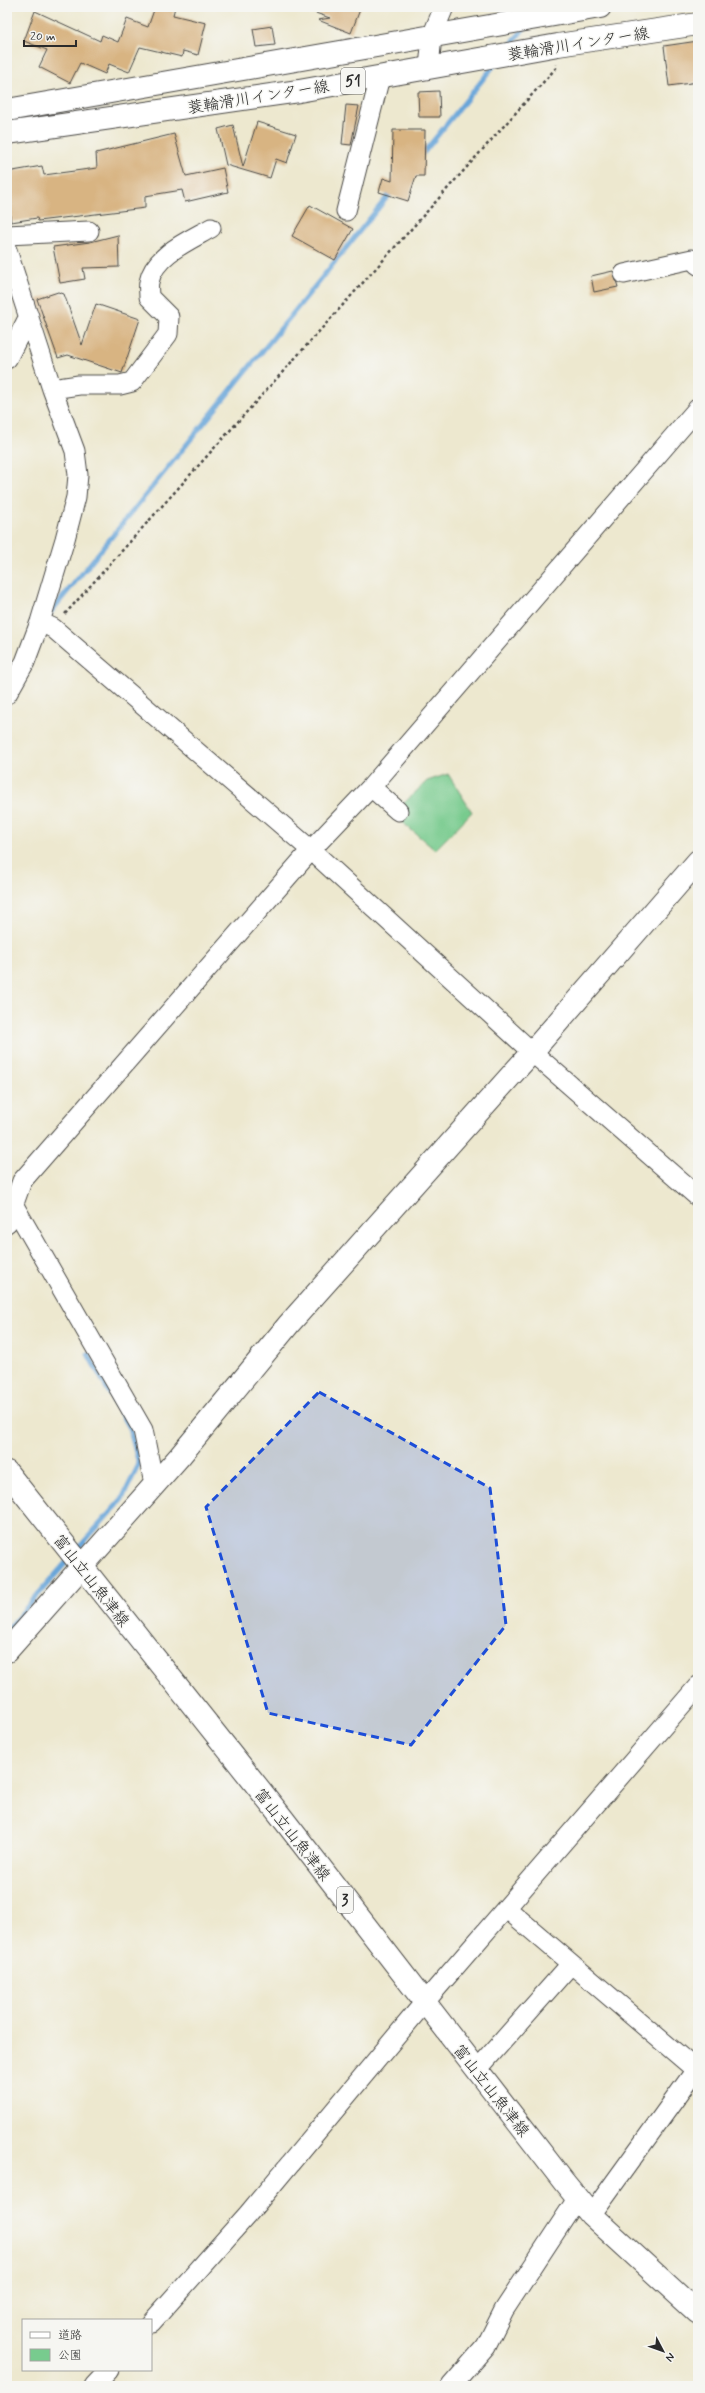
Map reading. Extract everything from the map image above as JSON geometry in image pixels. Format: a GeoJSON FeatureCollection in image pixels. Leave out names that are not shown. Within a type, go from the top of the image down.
{"type":"FeatureCollection","features":[{"type":"Feature","properties":{"kind":"main road","name":"蓑輪滑川インター線"},"geometry":{"type":"LineString","coordinates":[[7,110],[600,7]]}},
{"type":"Feature","properties":{"kind":"main road","name":"蓑輪滑川インター線"},"geometry":{"type":"LineString","coordinates":[[7,134],[299,91],[558,45],[698,24]]}},
{"type":"Feature","properties":{"kind":"main road"},"geometry":{"type":"LineString","coordinates":[[7,1651],[154,1484],[289,1324],[532,1052],[698,861]]}},
{"type":"Feature","properties":{"kind":"main road","name":"富山立山魚津線"},"geometry":{"type":"LineString","coordinates":[[7,1472],[280,1815],[424,2003],[584,2207],[698,2313]]}},
{"type":"Feature","properties":{"kind":"street"},"geometry":{"type":"LineString","coordinates":[[429,68],[432,36],[444,7]]}},
{"type":"Feature","properties":{"kind":"street"},"geometry":{"type":"LineString","coordinates":[[346,211],[380,77]]}},
{"type":"Feature","properties":{"kind":"street"},"geometry":{"type":"LineString","coordinates":[[52,389],[79,385],[120,385],[132,382],[168,334],[169,317],[149,297],[149,281],[159,263],[173,251],[211,228]]}},
{"type":"Feature","properties":{"kind":"street"},"geometry":{"type":"LineString","coordinates":[[7,235],[89,231]]}},
{"type":"Feature","properties":{"kind":"street"},"geometry":{"type":"LineString","coordinates":[[7,250],[52,389],[75,451],[78,475],[76,497],[46,625],[7,694]]}},
{"type":"Feature","properties":{"kind":"street"},"geometry":{"type":"LineString","coordinates":[[624,274],[692,259],[698,265]]}},
{"type":"Feature","properties":{"kind":"street"},"geometry":{"type":"LineString","coordinates":[[7,359],[29,316]]}},
{"type":"Feature","properties":{"kind":"street"},"geometry":{"type":"LineString","coordinates":[[7,1223],[10,1198],[22,1181],[311,850],[371,787],[698,408]]}},
{"type":"Feature","properties":{"kind":"street"},"geometry":{"type":"LineString","coordinates":[[46,625],[311,850],[532,1052],[698,1197]]}},
{"type":"Feature","properties":{"kind":"street"},"geometry":{"type":"LineString","coordinates":[[371,787],[398,810]]}},
{"type":"Feature","properties":{"kind":"street"},"geometry":{"type":"LineString","coordinates":[[10,1198],[143,1430],[154,1484]]}},
{"type":"Feature","properties":{"kind":"street"},"geometry":{"type":"LineString","coordinates":[[152,2322],[248,2214],[424,2003],[698,1686]]}},
{"type":"Feature","properties":{"kind":"street"},"geometry":{"type":"LineString","coordinates":[[451,2386],[486,2346],[504,2310],[584,2207],[697,2069],[506,1908]]}},
{"type":"Feature","properties":{"kind":"street"},"geometry":{"type":"LineString","coordinates":[[476,2070],[571,1964]]}},
{"type":"Feature","properties":{"kind":"street"},"geometry":{"type":"LineString","coordinates":[[94,2386],[108,2371]]}},
{"type":"Feature","properties":{"kind":"path"},"geometry":{"type":"LineString","coordinates":[[46,625],[556,68],[558,45]]}},
{"type":"Feature","properties":{"kind":"highlighted area"},"geometry":{"type":"Polygon","coordinates":[[[319,1392],[490,1488],[506,1625],[411,1745],[268,1713],[206,1507],[319,1392]]]}},
{"type":"Feature","properties":{"kind":"green space"},"geometry":{"type":"Polygon","coordinates":[[[448,774],[472,812],[435,850],[395,816],[403,804],[427,781],[448,774]]]}},
{"type":"Feature","properties":{"kind":"building"},"geometry":{"type":"Polygon","coordinates":[[[155,7],[175,7],[173,15],[206,23],[198,55],[183,51],[182,57],[140,47],[129,72],[109,64],[105,74],[80,63],[70,83],[39,67],[47,50],[24,41],[35,11],[100,41],[102,35],[118,42],[127,19],[148,27],[155,7]]]}},
{"type":"Feature","properties":{"kind":"building"},"geometry":{"type":"Polygon","coordinates":[[[304,7],[361,7],[351,33],[318,20],[330,18],[304,9],[304,7]]]}},
{"type":"Feature","properties":{"kind":"building"},"geometry":{"type":"Polygon","coordinates":[[[272,26],[275,45],[256,47],[253,29],[272,26]]]}},
{"type":"Feature","properties":{"kind":"building"},"geometry":{"type":"Polygon","coordinates":[[[698,41],[698,82],[669,86],[664,46],[698,41]]]}},
{"type":"Feature","properties":{"kind":"building"},"geometry":{"type":"Polygon","coordinates":[[[439,91],[440,117],[419,117],[418,92],[439,91]]]}},
{"type":"Feature","properties":{"kind":"building"},"geometry":{"type":"Polygon","coordinates":[[[346,105],[359,106],[351,145],[342,144],[346,105]]]}},
{"type":"Feature","properties":{"kind":"building"},"geometry":{"type":"Polygon","coordinates":[[[257,122],[296,134],[287,163],[276,159],[270,178],[226,165],[218,129],[233,125],[243,167],[257,122]]]}},
{"type":"Feature","properties":{"kind":"building"},"geometry":{"type":"Polygon","coordinates":[[[393,130],[425,130],[424,176],[416,176],[408,201],[379,192],[383,178],[392,181],[393,130]]]}},
{"type":"Feature","properties":{"kind":"building"},"geometry":{"type":"Polygon","coordinates":[[[174,134],[186,176],[223,168],[228,192],[185,202],[182,190],[145,196],[145,208],[38,221],[37,218],[11,222],[7,197],[7,172],[42,166],[44,175],[97,168],[96,153],[174,134]]]}},
{"type":"Feature","properties":{"kind":"building"},"geometry":{"type":"Polygon","coordinates":[[[310,205],[353,229],[335,260],[292,236],[310,205]]]}},
{"type":"Feature","properties":{"kind":"building"},"geometry":{"type":"Polygon","coordinates":[[[118,235],[119,267],[83,268],[85,279],[60,283],[53,247],[90,242],[118,235]]]}},
{"type":"Feature","properties":{"kind":"building"},"geometry":{"type":"Polygon","coordinates":[[[613,271],[618,287],[594,292],[591,276],[613,271]]]}},
{"type":"Feature","properties":{"kind":"building"},"geometry":{"type":"Polygon","coordinates":[[[58,292],[64,294],[82,345],[96,304],[140,319],[122,373],[68,355],[58,358],[37,299],[58,292]]]}},
{"type":"Feature","properties":{"kind":"waterway"},"geometry":{"type":"LineString","coordinates":[[509,47],[525,27]]}},
{"type":"Feature","properties":{"kind":"waterway"},"geometry":{"type":"LineString","coordinates":[[421,156],[496,63]]}},
{"type":"Feature","properties":{"kind":"waterway"},"geometry":{"type":"LineString","coordinates":[[50,613],[393,190]]}},
{"type":"Feature","properties":{"kind":"waterway"},"geometry":{"type":"LineString","coordinates":[[76,1551],[122,1499],[139,1464],[130,1430],[88,1354]]}},
{"type":"Feature","properties":{"kind":"waterway"},"geometry":{"type":"LineString","coordinates":[[7,1630],[70,1558]]}}]}
